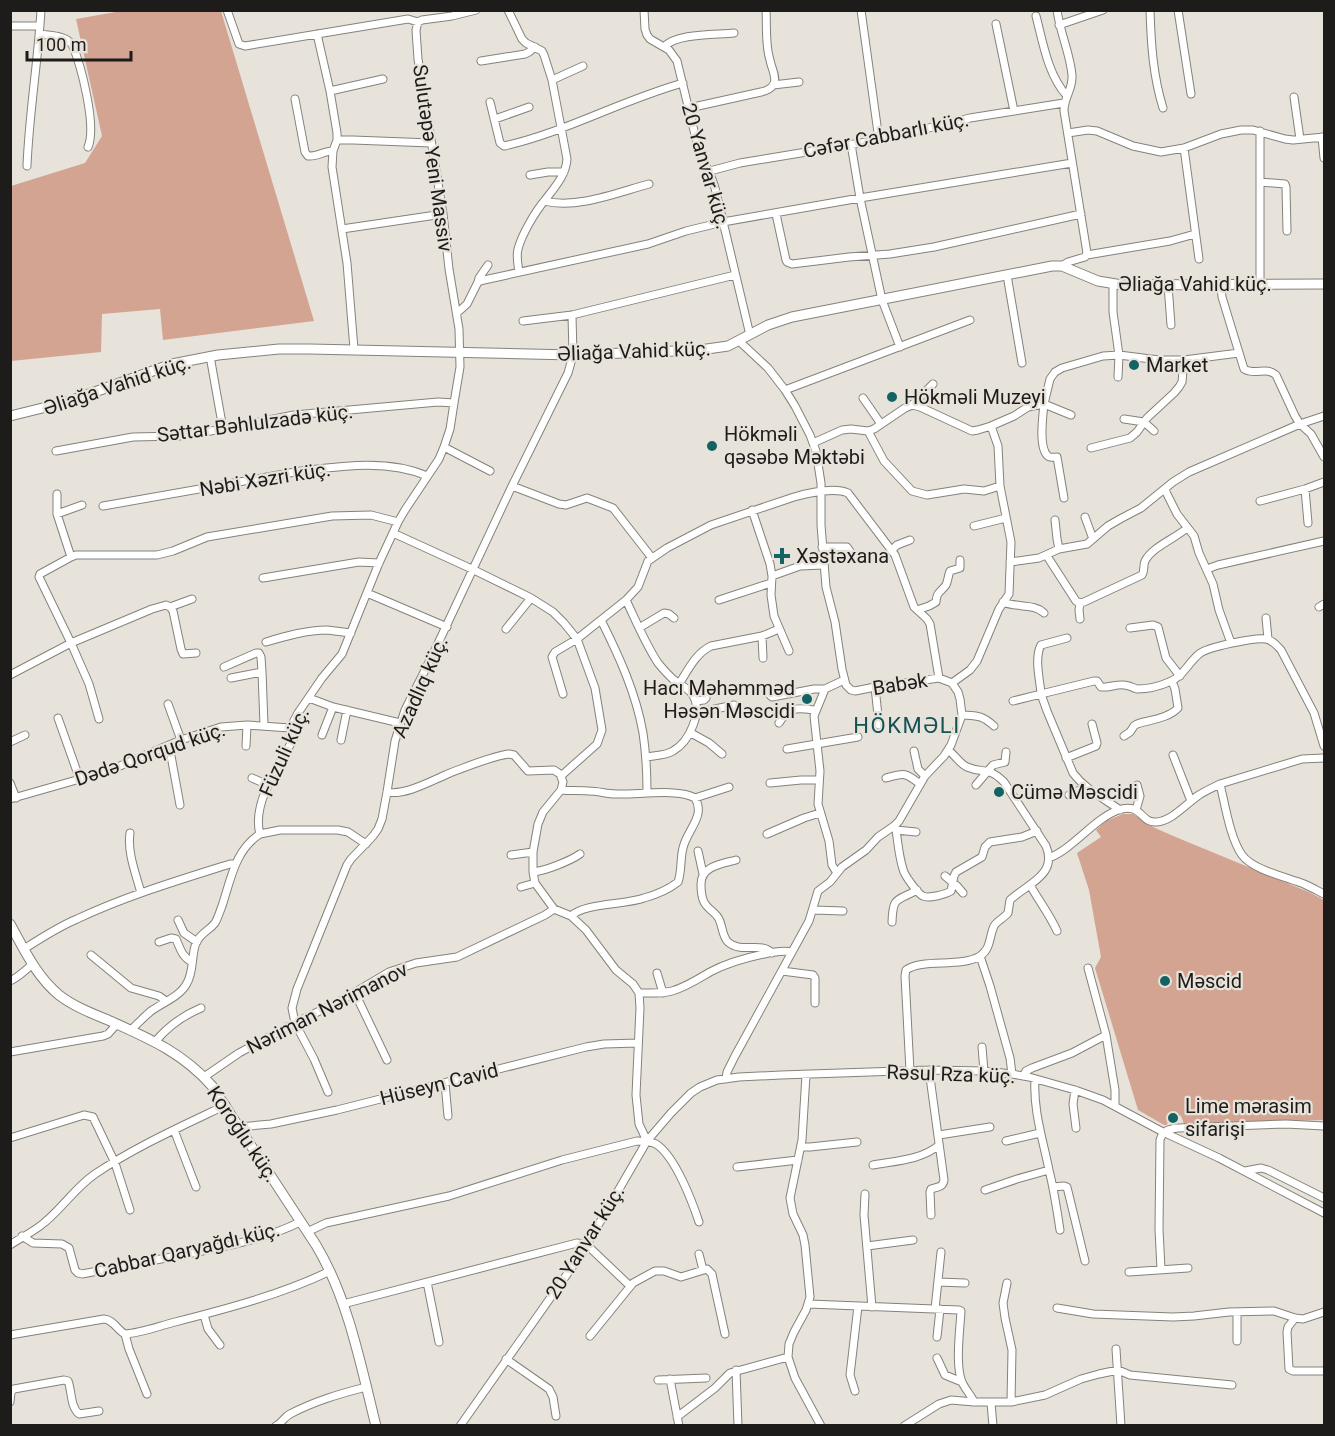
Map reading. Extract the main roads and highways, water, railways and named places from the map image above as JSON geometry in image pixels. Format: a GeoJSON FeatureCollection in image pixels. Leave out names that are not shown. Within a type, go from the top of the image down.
{"type":"FeatureCollection","features":[{"type":"Feature","properties":{"kind":"place","name":"Market"},"geometry":{"type":"Point","coordinates":[1134,365]}},
{"type":"Feature","properties":{"kind":"place","name":"Hökməli Muzeyi"},"geometry":{"type":"Point","coordinates":[892,397]}},
{"type":"Feature","properties":{"kind":"place","name":"Hökməli qəsəbə Məktəbi"},"geometry":{"type":"Point","coordinates":[712,446]}},
{"type":"Feature","properties":{"kind":"place","name":"Xəstəxana"},"geometry":{"type":"Point","coordinates":[782,556]}},
{"type":"Feature","properties":{"kind":"place","name":"Hacı Məhəmməd Həsən Məscidi"},"geometry":{"type":"Point","coordinates":[807,699]}},
{"type":"Feature","properties":{"kind":"place","name":"Cümə Məscidi"},"geometry":{"type":"Point","coordinates":[999,792]}},
{"type":"Feature","properties":{"kind":"place","name":"Məscid"},"geometry":{"type":"Point","coordinates":[1165,981]}},
{"type":"Feature","properties":{"kind":"place","name":"Lime mərasim sifarişi"},"geometry":{"type":"Point","coordinates":[1173,1118]}},
{"type":"Feature","properties":{"kind":"district","name":"HÖKMƏLI"},"geometry":{"type":"Point","coordinates":[907,725]}}]}
